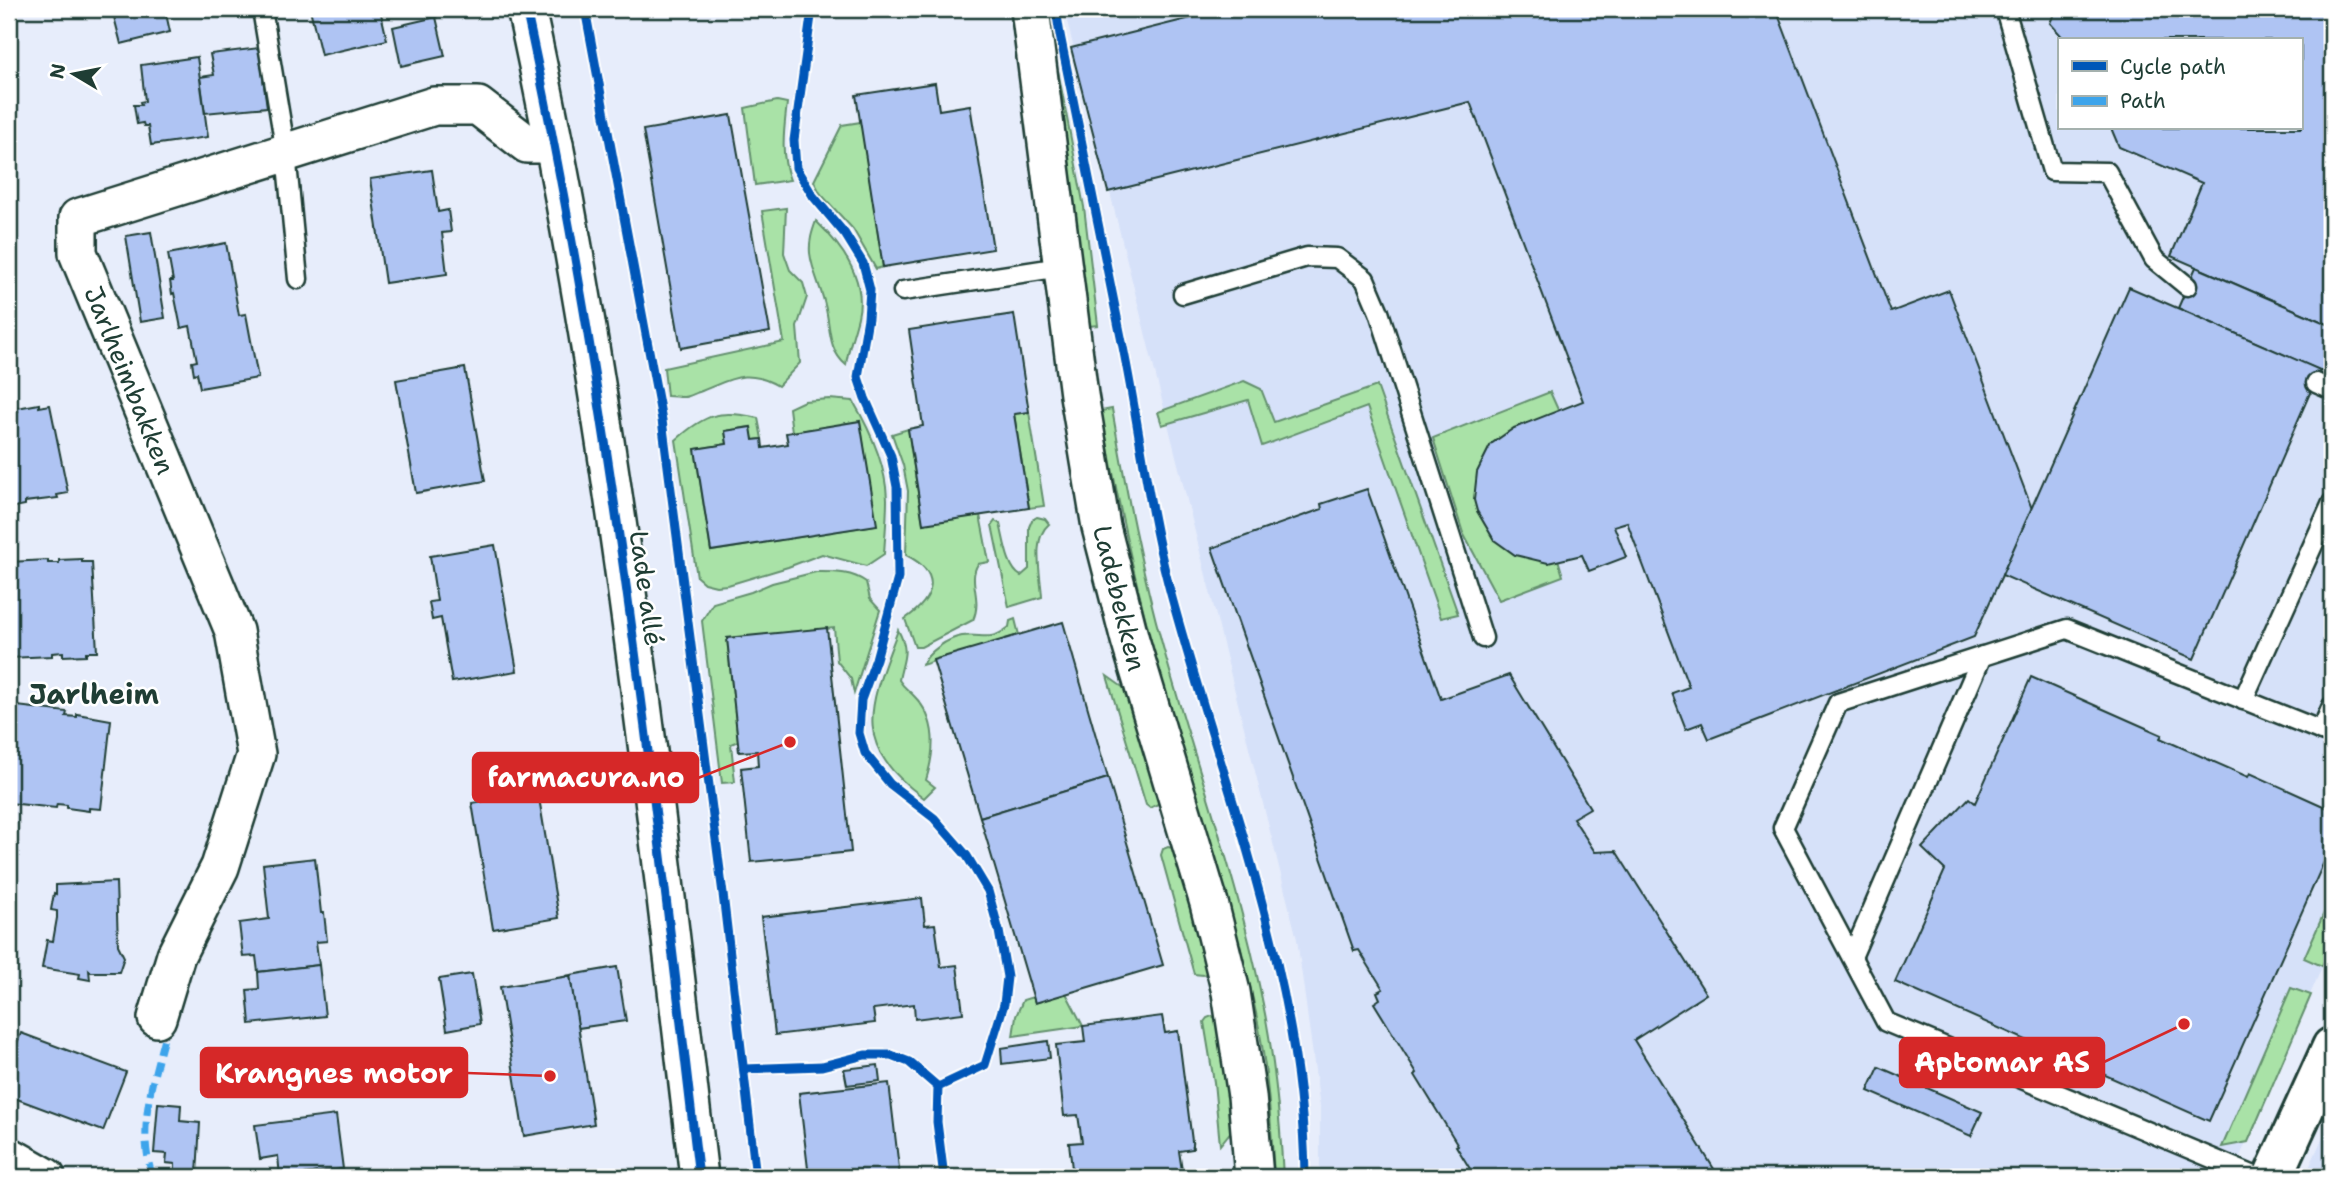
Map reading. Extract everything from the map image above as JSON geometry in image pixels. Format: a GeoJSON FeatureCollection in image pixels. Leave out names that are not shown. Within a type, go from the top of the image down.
{"type":"FeatureCollection","features":[{"type":"Feature","properties":{"kind":"main road"},"geometry":{"type":"LineString","coordinates":[[2273,1177],[2332,1047]]}},
{"type":"Feature","properties":{"kind":"street","name":"Lade allé"},"geometry":{"type":"LineString","coordinates":[[526,9],[554,144],[608,464],[649,750],[699,1177]]}},
{"type":"Feature","properties":{"kind":"street","name":"Ladebekken"},"geometry":{"type":"LineString","coordinates":[[1030,9],[1061,267],[1101,527],[1130,640],[1209,903],[1231,992],[1247,1096],[1254,1177]]}},
{"type":"Feature","properties":{"kind":"street","name":"Jarlheimbakken"},"geometry":{"type":"LineString","coordinates":[[157,1018],[176,955],[220,867],[256,754],[234,631],[78,253],[78,218],[434,106],[478,106],[527,144],[554,144]]}},
{"type":"Feature","properties":{"kind":"street"},"geometry":{"type":"LineString","coordinates":[[9,1156],[46,1177]]}},
{"type":"Feature","properties":{"kind":"lane"},"geometry":{"type":"LineString","coordinates":[[262,9],[286,153],[298,279]]}},
{"type":"Feature","properties":{"kind":"lane"},"geometry":{"type":"LineString","coordinates":[[2005,9],[2052,171],[2107,172],[2154,259],[2188,286]]}},
{"type":"Feature","properties":{"kind":"lane"},"geometry":{"type":"LineString","coordinates":[[1183,293],[1307,257],[1338,258],[1365,279],[1379,312],[1483,638]]}},
{"type":"Feature","properties":{"kind":"lane"},"geometry":{"type":"LineString","coordinates":[[903,291],[1061,267]]}},
{"type":"Feature","properties":{"kind":"lane"},"geometry":{"type":"LineString","coordinates":[[2244,700],[2332,503]]}},
{"type":"Feature","properties":{"kind":"lane"},"geometry":{"type":"LineString","coordinates":[[2257,1177],[1886,1022],[1783,828],[1838,703],[2067,629],[2326,733],[2332,706]]}},
{"type":"Feature","properties":{"kind":"lane"},"geometry":{"type":"LineString","coordinates":[[1852,957],[1982,656]]}},
{"type":"Feature","properties":{"kind":"shaded area"},"geometry":{"type":"Polygon","coordinates":[[[1064,9],[2332,9],[2332,944],[2231,1177],[1320,1177],[1320,1107],[1297,939],[1064,9]]]}},
{"type":"Feature","properties":{"kind":"shaded area"},"geometry":{"type":"Polygon","coordinates":[[[2332,1116],[2332,1177],[2305,1177],[2332,1116]]]}},
{"type":"Feature","properties":{"kind":"green space"},"geometry":{"type":"Polygon","coordinates":[[[1058,71],[1084,207],[1098,325],[1089,326],[1058,71]]]}},
{"type":"Feature","properties":{"kind":"green space"},"geometry":{"type":"Polygon","coordinates":[[[777,101],[787,103],[784,151],[790,180],[755,185],[745,108],[777,101]]]}},
{"type":"Feature","properties":{"kind":"green space"},"geometry":{"type":"Polygon","coordinates":[[[861,122],[883,267],[876,269],[853,229],[820,193],[814,181],[842,125],[861,122]]]}},
{"type":"Feature","properties":{"kind":"green space"},"geometry":{"type":"Polygon","coordinates":[[[786,208],[784,253],[790,270],[803,283],[807,297],[797,327],[800,363],[778,386],[767,380],[747,376],[683,397],[667,396],[664,368],[784,342],[762,211],[786,208]]]}},
{"type":"Feature","properties":{"kind":"green space"},"geometry":{"type":"Polygon","coordinates":[[[816,221],[843,252],[859,290],[858,317],[846,365],[833,345],[825,305],[811,260],[810,241],[816,221]]]}},
{"type":"Feature","properties":{"kind":"green space"},"geometry":{"type":"Polygon","coordinates":[[[1244,381],[1261,389],[1274,422],[1377,386],[1458,614],[1441,618],[1367,407],[1262,446],[1248,400],[1162,425],[1158,412],[1244,381]]]}},
{"type":"Feature","properties":{"kind":"green space"},"geometry":{"type":"Polygon","coordinates":[[[1550,392],[1564,423],[1554,546],[1563,576],[1499,600],[1463,533],[1433,438],[1550,392]]]}},
{"type":"Feature","properties":{"kind":"green space"},"geometry":{"type":"Polygon","coordinates":[[[804,401],[853,401],[876,448],[884,473],[887,499],[884,554],[866,566],[822,554],[728,585],[704,583],[697,577],[676,440],[705,419],[723,414],[758,418],[762,439],[753,440],[750,427],[725,431],[727,444],[695,449],[711,551],[876,525],[860,422],[792,432],[789,408],[804,401]]]}},
{"type":"Feature","properties":{"kind":"green space"},"geometry":{"type":"Polygon","coordinates":[[[1112,409],[1134,529],[1155,618],[1230,869],[1253,959],[1274,1068],[1283,1177],[1274,1177],[1265,1068],[1243,959],[1165,693],[1131,560],[1101,411],[1112,409]]]}},
{"type":"Feature","properties":{"kind":"green space"},"geometry":{"type":"Polygon","coordinates":[[[1029,412],[1044,506],[1029,508],[1014,414],[1029,412]]]}},
{"type":"Feature","properties":{"kind":"green space"},"geometry":{"type":"Polygon","coordinates":[[[908,429],[923,523],[980,515],[989,562],[978,564],[975,570],[976,612],[973,620],[921,647],[915,647],[905,619],[928,595],[930,578],[918,562],[906,555],[908,491],[903,465],[892,434],[908,429]]]}},
{"type":"Feature","properties":{"kind":"green space"},"geometry":{"type":"Polygon","coordinates":[[[1037,517],[1045,519],[1049,524],[1043,531],[1039,548],[1042,597],[1009,607],[992,525],[995,521],[1000,524],[1009,560],[1021,576],[1029,569],[1029,527],[1037,517]]]}},
{"type":"Feature","properties":{"kind":"green space"},"geometry":{"type":"Polygon","coordinates":[[[816,572],[842,573],[860,578],[866,582],[870,599],[880,610],[854,693],[851,679],[837,661],[834,628],[727,639],[738,741],[731,744],[735,782],[722,783],[702,621],[713,603],[772,583],[816,572]]]}},
{"type":"Feature","properties":{"kind":"green space"},"geometry":{"type":"Polygon","coordinates":[[[1015,619],[1019,635],[922,665],[934,651],[951,640],[969,635],[996,635],[1009,627],[1010,621],[1015,619]]]}},
{"type":"Feature","properties":{"kind":"green space"},"geometry":{"type":"Polygon","coordinates":[[[898,630],[905,650],[899,680],[922,705],[931,725],[931,758],[926,780],[935,787],[924,798],[884,760],[875,741],[872,722],[880,680],[898,630]]]}},
{"type":"Feature","properties":{"kind":"green space"},"geometry":{"type":"Polygon","coordinates":[[[1107,676],[1124,688],[1160,803],[1150,808],[1146,805],[1107,676]]]}},
{"type":"Feature","properties":{"kind":"green space"},"geometry":{"type":"Polygon","coordinates":[[[1173,848],[1198,929],[1208,972],[1203,975],[1194,974],[1161,855],[1163,849],[1173,848]]]}},
{"type":"Feature","properties":{"kind":"green space"},"geometry":{"type":"Polygon","coordinates":[[[2332,895],[2332,944],[2322,966],[2304,958],[2332,895]]]}},
{"type":"Feature","properties":{"kind":"green space"},"geometry":{"type":"Polygon","coordinates":[[[2291,988],[2311,995],[2248,1142],[2222,1147],[2291,988]]]}},
{"type":"Feature","properties":{"kind":"green space"},"geometry":{"type":"Polygon","coordinates":[[[1066,993],[1083,1026],[1013,1036],[1016,1016],[1023,1000],[1033,997],[1035,1003],[1066,993]]]}},
{"type":"Feature","properties":{"kind":"green space"},"geometry":{"type":"Polygon","coordinates":[[[1212,1016],[1218,1019],[1232,1130],[1220,1145],[1214,1082],[1204,1022],[1212,1016]]]}},
{"type":"Feature","properties":{"kind":"building"},"geometry":{"type":"Polygon","coordinates":[[[112,9],[165,9],[170,32],[121,44],[112,9]]]}},
{"type":"Feature","properties":{"kind":"building"},"geometry":{"type":"Polygon","coordinates":[[[310,9],[380,9],[387,40],[321,55],[310,9]]]}},
{"type":"Feature","properties":{"kind":"building"},"geometry":{"type":"Polygon","coordinates":[[[1227,9],[1776,9],[1891,312],[1949,290],[2032,509],[1974,637],[1709,739],[1702,723],[1686,729],[1672,693],[1689,687],[1627,522],[1614,526],[1626,557],[1589,571],[1582,555],[1548,563],[1515,555],[1494,540],[1477,511],[1474,500],[1477,472],[1491,444],[1514,428],[1583,401],[1470,102],[1108,192],[1071,48],[1227,9]]]}},
{"type":"Feature","properties":{"kind":"building"},"geometry":{"type":"Polygon","coordinates":[[[2056,9],[2332,9],[2332,326],[2171,256],[2202,183],[2119,147],[2112,130],[2302,130],[2302,38],[2063,38],[2050,23],[2056,9]]]}},
{"type":"Feature","properties":{"kind":"building"},"geometry":{"type":"Polygon","coordinates":[[[436,17],[445,56],[401,66],[393,27],[436,17]]]}},
{"type":"Feature","properties":{"kind":"building"},"geometry":{"type":"Polygon","coordinates":[[[259,48],[267,107],[205,113],[200,77],[214,75],[210,54],[259,48]]]}},
{"type":"Feature","properties":{"kind":"building"},"geometry":{"type":"Polygon","coordinates":[[[197,57],[208,137],[151,145],[148,126],[137,124],[134,105],[141,105],[140,102],[145,101],[141,65],[197,57]]]}},
{"type":"Feature","properties":{"kind":"building"},"geometry":{"type":"Polygon","coordinates":[[[935,83],[939,110],[970,105],[993,249],[883,267],[856,95],[935,83]]]}},
{"type":"Feature","properties":{"kind":"building"},"geometry":{"type":"Polygon","coordinates":[[[731,115],[770,332],[681,348],[643,130],[731,115]]]}},
{"type":"Feature","properties":{"kind":"building"},"geometry":{"type":"Polygon","coordinates":[[[432,170],[438,212],[448,210],[451,232],[442,233],[447,274],[385,283],[370,179],[432,170]]]}},
{"type":"Feature","properties":{"kind":"building"},"geometry":{"type":"Polygon","coordinates":[[[151,232],[165,318],[140,322],[126,236],[151,232]]]}},
{"type":"Feature","properties":{"kind":"building"},"geometry":{"type":"Polygon","coordinates":[[[226,243],[239,315],[246,314],[258,378],[200,388],[192,362],[197,361],[190,326],[181,328],[174,293],[172,294],[170,281],[173,281],[168,254],[226,243]]]}},
{"type":"Feature","properties":{"kind":"building"},"geometry":{"type":"Polygon","coordinates":[[[2196,267],[2332,326],[2332,376],[2178,308],[2196,267]]]}},
{"type":"Feature","properties":{"kind":"building"},"geometry":{"type":"Polygon","coordinates":[[[2129,287],[2320,370],[2194,659],[2002,575],[2129,287]]]}},
{"type":"Feature","properties":{"kind":"building"},"geometry":{"type":"Polygon","coordinates":[[[1014,314],[1029,412],[1014,414],[1029,508],[923,524],[908,429],[923,426],[909,330],[1014,314]]]}},
{"type":"Feature","properties":{"kind":"building"},"geometry":{"type":"Polygon","coordinates":[[[465,368],[485,481],[416,493],[396,380],[465,368]]]}},
{"type":"Feature","properties":{"kind":"building"},"geometry":{"type":"Polygon","coordinates":[[[39,404],[39,407],[50,405],[68,493],[57,495],[58,498],[25,502],[25,505],[9,508],[9,413],[18,411],[17,408],[39,404]]]}},
{"type":"Feature","properties":{"kind":"building"},"geometry":{"type":"Polygon","coordinates":[[[860,421],[877,525],[711,551],[695,449],[727,444],[725,431],[751,427],[753,440],[762,439],[763,448],[788,444],[786,433],[860,421]]]}},
{"type":"Feature","properties":{"kind":"building"},"geometry":{"type":"Polygon","coordinates":[[[1367,489],[1441,699],[1509,675],[1590,808],[1573,818],[1595,852],[1616,851],[1706,994],[1634,1040],[1719,1177],[1475,1177],[1374,1003],[1380,999],[1377,992],[1383,989],[1359,950],[1354,951],[1212,548],[1322,509],[1321,504],[1367,489]]]}},
{"type":"Feature","properties":{"kind":"building"},"geometry":{"type":"Polygon","coordinates":[[[495,545],[517,671],[452,682],[441,618],[432,620],[429,602],[437,601],[430,556],[495,545]]]}},
{"type":"Feature","properties":{"kind":"building"},"geometry":{"type":"Polygon","coordinates":[[[82,559],[82,562],[92,562],[97,652],[63,656],[63,652],[52,653],[52,656],[9,658],[9,562],[48,560],[48,563],[59,563],[59,560],[82,559]]]}},
{"type":"Feature","properties":{"kind":"building"},"geometry":{"type":"Polygon","coordinates":[[[1063,622],[1108,778],[980,817],[933,660],[1063,622]]]}},
{"type":"Feature","properties":{"kind":"building"},"geometry":{"type":"Polygon","coordinates":[[[827,628],[851,852],[751,862],[741,768],[758,766],[757,751],[739,752],[727,638],[827,628]]]}},
{"type":"Feature","properties":{"kind":"building"},"geometry":{"type":"Polygon","coordinates":[[[2031,677],[2162,735],[2160,738],[2248,777],[2250,773],[2332,810],[2332,844],[2209,1121],[1895,982],[1945,870],[1922,848],[1969,798],[1975,803],[2031,677]]]}},
{"type":"Feature","properties":{"kind":"building"},"geometry":{"type":"Polygon","coordinates":[[[9,705],[67,712],[66,716],[77,717],[77,714],[111,720],[101,809],[89,808],[89,811],[57,804],[56,808],[9,803],[9,705]]]}},
{"type":"Feature","properties":{"kind":"building"},"geometry":{"type":"Polygon","coordinates":[[[1108,778],[1163,965],[1035,1003],[980,817],[1108,778]]]}},
{"type":"Feature","properties":{"kind":"building"},"geometry":{"type":"Polygon","coordinates":[[[538,792],[559,918],[493,929],[472,803],[538,792]]]}},
{"type":"Feature","properties":{"kind":"building"},"geometry":{"type":"Polygon","coordinates":[[[315,858],[327,941],[316,942],[319,965],[258,972],[256,956],[243,957],[239,923],[269,919],[263,864],[315,858]]]}},
{"type":"Feature","properties":{"kind":"building"},"geometry":{"type":"Polygon","coordinates":[[[116,882],[118,945],[124,957],[119,972],[89,970],[90,980],[79,978],[80,974],[42,968],[47,940],[53,941],[57,918],[57,911],[51,910],[56,885],[116,882]]]}},
{"type":"Feature","properties":{"kind":"building"},"geometry":{"type":"Polygon","coordinates":[[[922,898],[925,925],[935,924],[941,967],[957,965],[963,1013],[915,1019],[914,1004],[873,1009],[875,1023],[775,1035],[761,917],[922,898]]]}},
{"type":"Feature","properties":{"kind":"building"},"geometry":{"type":"Polygon","coordinates":[[[319,965],[325,1016],[250,1024],[247,990],[259,989],[258,972],[319,965]]]}},
{"type":"Feature","properties":{"kind":"building"},"geometry":{"type":"Polygon","coordinates":[[[617,967],[626,1021],[578,1028],[570,976],[565,976],[617,967]]]}},
{"type":"Feature","properties":{"kind":"building"},"geometry":{"type":"Polygon","coordinates":[[[472,974],[480,1024],[447,1030],[439,979],[472,974]]]}},
{"type":"Feature","properties":{"kind":"building"},"geometry":{"type":"Polygon","coordinates":[[[570,976],[594,1124],[524,1136],[500,987],[570,976]]]}},
{"type":"Feature","properties":{"kind":"building"},"geometry":{"type":"Polygon","coordinates":[[[1162,1016],[1165,1033],[1178,1031],[1193,1149],[1179,1151],[1183,1177],[1073,1177],[1069,1143],[1082,1142],[1078,1115],[1064,1116],[1056,1045],[1085,1042],[1083,1026],[1162,1016]]]}},
{"type":"Feature","properties":{"kind":"building"},"geometry":{"type":"Polygon","coordinates":[[[21,1033],[126,1072],[103,1131],[9,1096],[9,1064],[21,1033]]]}},
{"type":"Feature","properties":{"kind":"building"},"geometry":{"type":"Polygon","coordinates":[[[1048,1041],[1050,1058],[1002,1064],[1001,1048],[1048,1041]]]}},
{"type":"Feature","properties":{"kind":"building"},"geometry":{"type":"Polygon","coordinates":[[[878,1065],[880,1081],[847,1085],[844,1069],[878,1065]]]}},
{"type":"Feature","properties":{"kind":"building"},"geometry":{"type":"Polygon","coordinates":[[[1879,1067],[1982,1112],[1971,1136],[1868,1091],[1879,1067]]]}},
{"type":"Feature","properties":{"kind":"building"},"geometry":{"type":"Polygon","coordinates":[[[889,1083],[900,1177],[809,1177],[799,1093],[889,1083]]]}},
{"type":"Feature","properties":{"kind":"building"},"geometry":{"type":"Polygon","coordinates":[[[158,1103],[181,1105],[180,1121],[200,1123],[197,1174],[175,1172],[175,1164],[166,1163],[167,1154],[154,1153],[158,1103]]]}},
{"type":"Feature","properties":{"kind":"building"},"geometry":{"type":"Polygon","coordinates":[[[336,1115],[343,1169],[280,1177],[278,1156],[260,1159],[255,1125],[336,1115]]]}},
{"type":"Feature","properties":{"kind":"building"},"geometry":{"type":"Polygon","coordinates":[[[343,1169],[344,1177],[280,1177],[343,1169]]]}},
{"type":"Feature","properties":{"kind":"marked path"},"geometry":{"type":"LineString","coordinates":[[153,1177],[148,1159],[146,1123],[151,1087],[165,1034]]}},
{"type":"Feature","properties":{"kind":"cycle path"},"geometry":{"type":"LineString","coordinates":[[526,9],[556,153],[606,444],[646,737],[699,1177]]}},
{"type":"Feature","properties":{"kind":"cycle path"},"geometry":{"type":"LineString","coordinates":[[585,9],[662,420],[723,894],[756,1177]]}},
{"type":"Feature","properties":{"kind":"cycle path"},"geometry":{"type":"LineString","coordinates":[[812,9],[794,140],[796,168],[813,196],[845,234],[863,263],[870,290],[858,377],[891,456],[897,487],[898,578],[876,659],[861,700],[859,733],[865,753],[890,784],[934,818],[967,856],[988,891],[999,931],[1007,977],[1004,1004],[985,1065],[938,1087]]}},
{"type":"Feature","properties":{"kind":"cycle path"},"geometry":{"type":"LineString","coordinates":[[1056,9],[1161,554],[1188,656],[1255,877],[1290,1026],[1301,1101],[1305,1177]]}},
{"type":"Feature","properties":{"kind":"cycle path"},"geometry":{"type":"LineString","coordinates":[[744,1069],[822,1066],[865,1055],[891,1055],[909,1062],[938,1087],[937,1122],[944,1177]]}},
{"type":"Feature","properties":{"kind":"place","name":"farmacura.no"},"geometry":{"type":"Point","coordinates":[790,742]}},
{"type":"Feature","properties":{"kind":"place","name":"Aptomar AS"},"geometry":{"type":"Point","coordinates":[2184,1024]}},
{"type":"Feature","properties":{"kind":"place","name":"Krangnes motor"},"geometry":{"type":"Point","coordinates":[550,1076]}},
{"type":"Feature","properties":{"kind":"district","name":"Jarlheim"},"geometry":{"type":"Point","coordinates":[94,694]}}]}
